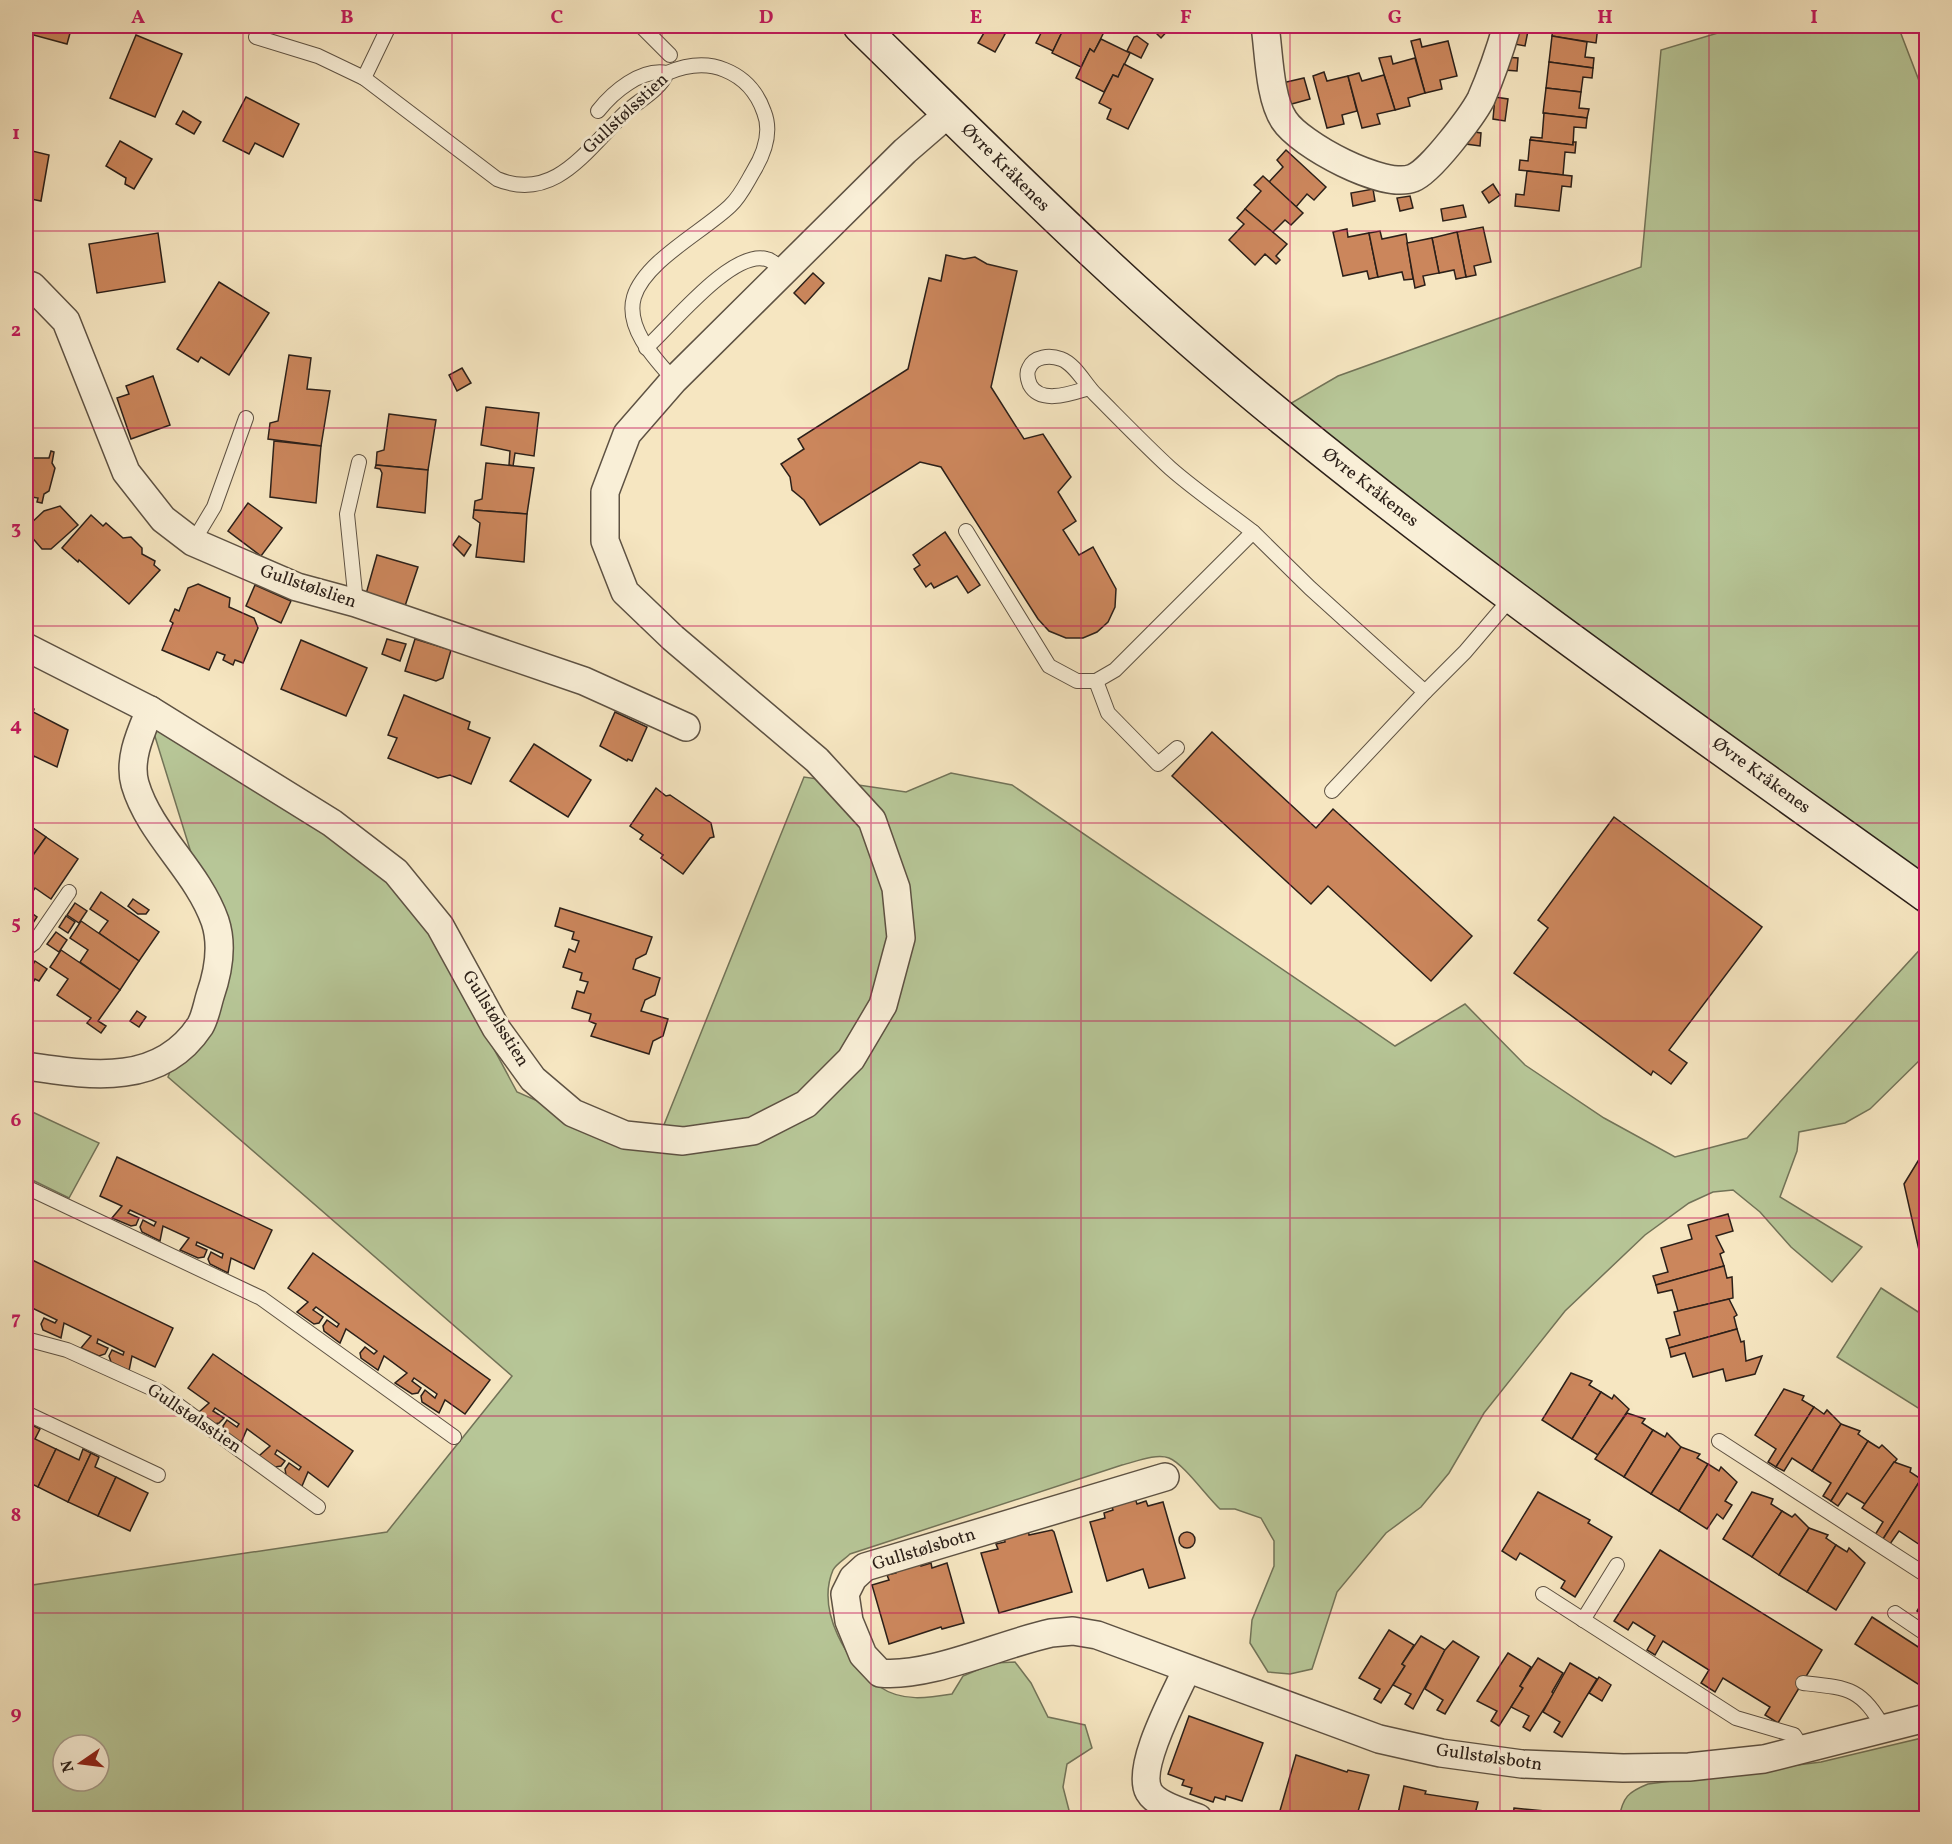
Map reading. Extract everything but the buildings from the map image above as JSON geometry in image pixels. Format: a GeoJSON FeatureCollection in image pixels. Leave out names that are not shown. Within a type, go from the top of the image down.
{"type":"FeatureCollection","features":[{"type":"Feature","properties":{"kind":"main road","name":"Øvre Kråkenes"},"geometry":{"type":"LineString","coordinates":[[860,26],[1075,237],[1284,420],[1511,598],[1926,895]]}},
{"type":"Feature","properties":{"kind":"street"},"geometry":{"type":"LineString","coordinates":[[1265,26],[1273,86],[1283,119],[1304,140],[1351,167],[1392,180],[1412,179],[1432,166],[1480,100],[1507,26]]}},
{"type":"Feature","properties":{"kind":"street","name":"Gullstølsstien"},"geometry":{"type":"LineString","coordinates":[[150,710],[332,823],[396,872],[440,926],[496,1028],[534,1079],[573,1113],[625,1135],[683,1141],[753,1131],[806,1104],[851,1059],[884,1005],[901,938],[896,888],[872,820],[818,760],[673,638],[625,592],[605,542],[605,492],[627,434],[674,380],[905,151],[949,112]]}},
{"type":"Feature","properties":{"kind":"street","name":"Gullstølslien"},"geometry":{"type":"LineString","coordinates":[[26,284],[32,286],[66,321],[126,472],[163,519],[193,542],[297,587],[356,603],[584,681],[686,726]]}},
{"type":"Feature","properties":{"kind":"street"},"geometry":{"type":"LineString","coordinates":[[26,647],[150,710],[135,745],[134,782],[147,813],[193,876],[215,922],[220,969],[201,1026],[180,1048],[158,1064],[118,1075],[26,1066]]}},
{"type":"Feature","properties":{"kind":"street","name":"Gullstølsbotn"},"geometry":{"type":"LineString","coordinates":[[1165,1477],[865,1568],[853,1578],[845,1594],[849,1621],[863,1655],[880,1673],[895,1674],[922,1670],[1024,1639],[1073,1631],[1097,1635],[1379,1738],[1441,1753],[1522,1764],[1577,1768],[1689,1767],[1764,1759],[1804,1751],[1926,1718]]}},
{"type":"Feature","properties":{"kind":"street"},"geometry":{"type":"LineString","coordinates":[[1187,1669],[1152,1750],[1146,1778],[1149,1791],[1156,1799],[1198,1818]]}},
{"type":"Feature","properties":{"kind":"lane"},"geometry":{"type":"LineString","coordinates":[[364,78],[389,26]]}},
{"type":"Feature","properties":{"kind":"lane"},"geometry":{"type":"LineString","coordinates":[[641,26],[670,55]]}},
{"type":"Feature","properties":{"kind":"lane","name":"Gullstølsstien"},"geometry":{"type":"LineString","coordinates":[[256,37],[318,56],[364,78],[497,179],[513,186],[531,186],[548,182],[567,170],[626,112],[663,83],[668,73],[680,68],[705,64],[724,69],[741,78],[758,94],[766,116],[768,138],[761,160],[738,196],[653,269],[634,297],[633,316],[646,348],[674,380]]}},
{"type":"Feature","properties":{"kind":"lane"},"geometry":{"type":"LineString","coordinates":[[598,111],[622,86],[659,71],[668,73]]}},
{"type":"Feature","properties":{"kind":"lane"},"geometry":{"type":"LineString","coordinates":[[646,348],[735,265],[762,258],[770,259],[784,273]]}},
{"type":"Feature","properties":{"kind":"lane"},"geometry":{"type":"LineString","coordinates":[[1089,388],[1171,468],[1253,532],[1310,588],[1425,692]]}},
{"type":"Feature","properties":{"kind":"lane"},"geometry":{"type":"LineString","coordinates":[[193,542],[214,507],[246,418]]}},
{"type":"Feature","properties":{"kind":"lane"},"geometry":{"type":"LineString","coordinates":[[356,603],[346,514],[359,462]]}},
{"type":"Feature","properties":{"kind":"lane"},"geometry":{"type":"LineString","coordinates":[[966,531],[1049,666],[1077,681],[1096,681],[1115,670],[1253,532]]}},
{"type":"Feature","properties":{"kind":"lane"},"geometry":{"type":"LineString","coordinates":[[1332,791],[1465,652],[1511,598]]}},
{"type":"Feature","properties":{"kind":"lane"},"geometry":{"type":"LineString","coordinates":[[1096,681],[1108,713],[1158,764],[1177,747]]}},
{"type":"Feature","properties":{"kind":"lane"},"geometry":{"type":"LineString","coordinates":[[26,949],[34,943],[69,892]]}},
{"type":"Feature","properties":{"kind":"lane"},"geometry":{"type":"LineString","coordinates":[[26,1187],[261,1298],[454,1437]]}},
{"type":"Feature","properties":{"kind":"lane","name":"Gullstølsstien"},"geometry":{"type":"LineString","coordinates":[[26,1339],[67,1350],[160,1392],[318,1507]]}},
{"type":"Feature","properties":{"kind":"lane"},"geometry":{"type":"LineString","coordinates":[[26,1413],[158,1475]]}},
{"type":"Feature","properties":{"kind":"lane"},"geometry":{"type":"LineString","coordinates":[[1719,1441],[1926,1575]]}},
{"type":"Feature","properties":{"kind":"lane"},"geometry":{"type":"LineString","coordinates":[[1583,1620],[1617,1565]]}},
{"type":"Feature","properties":{"kind":"lane"},"geometry":{"type":"LineString","coordinates":[[1543,1594],[1736,1718],[1794,1735],[1804,1751]]}},
{"type":"Feature","properties":{"kind":"lane"},"geometry":{"type":"LineString","coordinates":[[1895,1613],[1926,1634]]}},
{"type":"Feature","properties":{"kind":"lane"},"geometry":{"type":"LineString","coordinates":[[1803,1683],[1841,1687],[1869,1703],[1885,1730]]}},
{"type":"Feature","properties":{"kind":"green space"},"geometry":{"type":"Polygon","coordinates":[[[1741,26],[1898,26],[1926,99],[1926,917],[1281,409],[1338,376],[1641,267],[1661,50],[1741,26]]]}},
{"type":"Feature","properties":{"kind":"green space"},"geometry":{"type":"Polygon","coordinates":[[[148,714],[406,885],[517,1092],[653,1152],[804,777],[906,792],[951,773],[1012,785],[1395,1046],[1465,1004],[1525,1065],[1604,1118],[1675,1157],[1747,1138],[1926,943],[1926,1054],[1870,1109],[1845,1123],[1799,1132],[1797,1151],[1780,1197],[1862,1247],[1832,1282],[1791,1247],[1760,1212],[1733,1190],[1713,1192],[1689,1203],[1645,1235],[1565,1311],[1484,1413],[1449,1473],[1421,1507],[1386,1533],[1337,1592],[1312,1669],[1290,1674],[1268,1672],[1250,1643],[1252,1620],[1274,1566],[1274,1541],[1261,1518],[1235,1509],[1220,1509],[1188,1473],[1169,1458],[1152,1457],[1122,1465],[850,1554],[838,1564],[833,1570],[829,1586],[832,1619],[846,1651],[856,1665],[880,1687],[906,1697],[952,1694],[963,1676],[994,1663],[1015,1662],[1031,1683],[1048,1717],[1085,1725],[1092,1748],[1067,1764],[1063,1787],[1071,1818],[26,1818],[26,1586],[387,1532],[512,1376],[168,1077],[219,943],[148,714]]]}},
{"type":"Feature","properties":{"kind":"green space"},"geometry":{"type":"Polygon","coordinates":[[[26,1109],[99,1143],[69,1198],[26,1177],[26,1109]]]}},
{"type":"Feature","properties":{"kind":"green space"},"geometry":{"type":"Polygon","coordinates":[[[1881,1288],[1926,1317],[1926,1413],[1837,1357],[1881,1288]]]}},
{"type":"Feature","properties":{"kind":"green space"},"geometry":{"type":"Polygon","coordinates":[[[1926,1737],[1926,1818],[1619,1818],[1622,1805],[1628,1796],[1648,1784],[1821,1762],[1926,1737]]]}}]}
